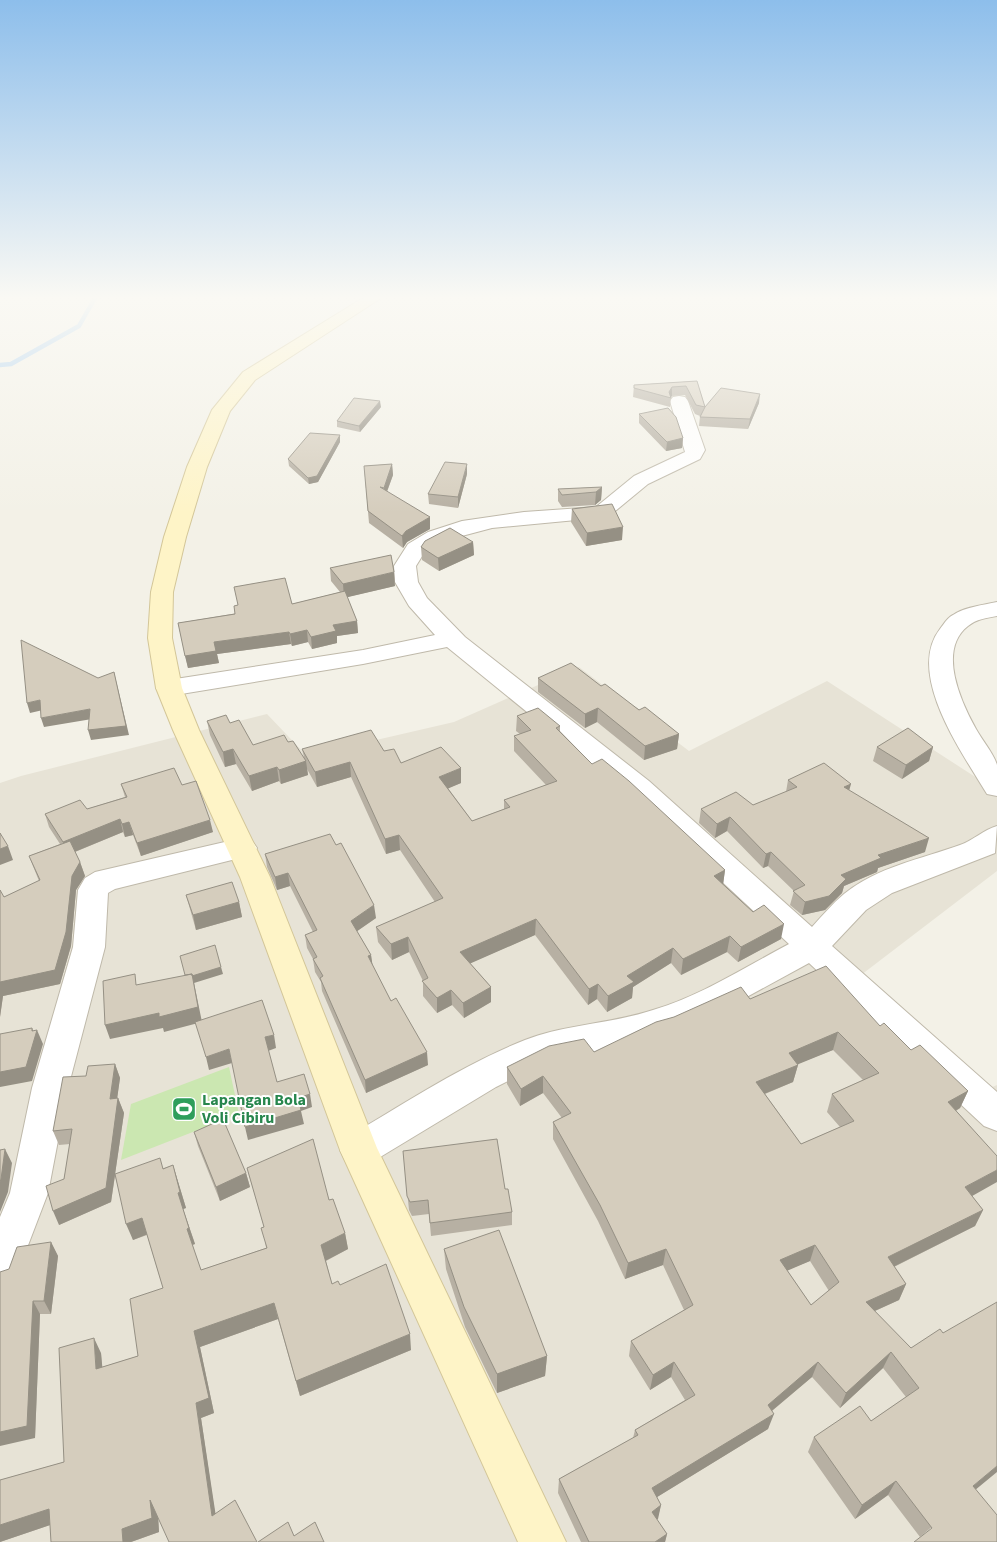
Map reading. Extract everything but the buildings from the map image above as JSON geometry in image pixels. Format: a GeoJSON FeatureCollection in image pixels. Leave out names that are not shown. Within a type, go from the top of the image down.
{"type":"FeatureCollection","features":[{"type":"Feature","properties":{"kind":"main road"},"geometry":{"type":"LineString","coordinates":[[259,370],[249,376],[222,410],[197,467],[162,592],[160,638],[169,688],[186,730],[255,877],[359,1150],[542,1542]]}},
{"type":"Feature","properties":{"kind":"street"},"geometry":{"type":"LineString","coordinates":[[679,401],[695,452],[636,483],[607,510],[592,514],[473,524],[447,532],[422,544],[408,558],[404,568],[409,592],[421,608],[452,639],[639,788],[997,1116]]}},
{"type":"Feature","properties":{"kind":"street"},"geometry":{"type":"LineString","coordinates":[[997,609],[959,621],[949,631],[941,665],[943,682],[956,715],[997,787]]}},
{"type":"Feature","properties":{"kind":"street"},"geometry":{"type":"LineString","coordinates":[[169,688],[363,657],[452,639]]}},
{"type":"Feature","properties":{"kind":"street"},"geometry":{"type":"LineString","coordinates":[[359,1150],[510,1062],[559,1043],[634,1029],[686,1012],[812,947],[855,902],[869,892],[895,878],[972,852],[985,846],[997,836]]}},
{"type":"Feature","properties":{"kind":"street"},"geometry":{"type":"LineString","coordinates":[[0,1268],[29,1193],[50,1088],[89,947],[93,890],[106,880],[242,848]]}},
{"type":"Feature","properties":{"kind":"shaded area"},"geometry":{"type":"Polygon","coordinates":[[[579,667],[689,751],[827,681],[997,791],[997,871],[861,975],[990,1088],[997,1085],[997,1542],[0,1542],[0,783],[21,776],[267,714],[307,756],[454,722],[579,667]]]}},
{"type":"Feature","properties":{"kind":"green space","name":"Lapangan Bola Voli Cibiru"},"geometry":{"type":"Polygon","coordinates":[[[229,1067],[239,1114],[121,1160],[131,1104],[229,1067]]]}},
{"type":"Feature","properties":{"kind":"place","name":"Lapangan Bola Voli Cibiru"},"geometry":{"type":"Point","coordinates":[184,1109]}}]}
